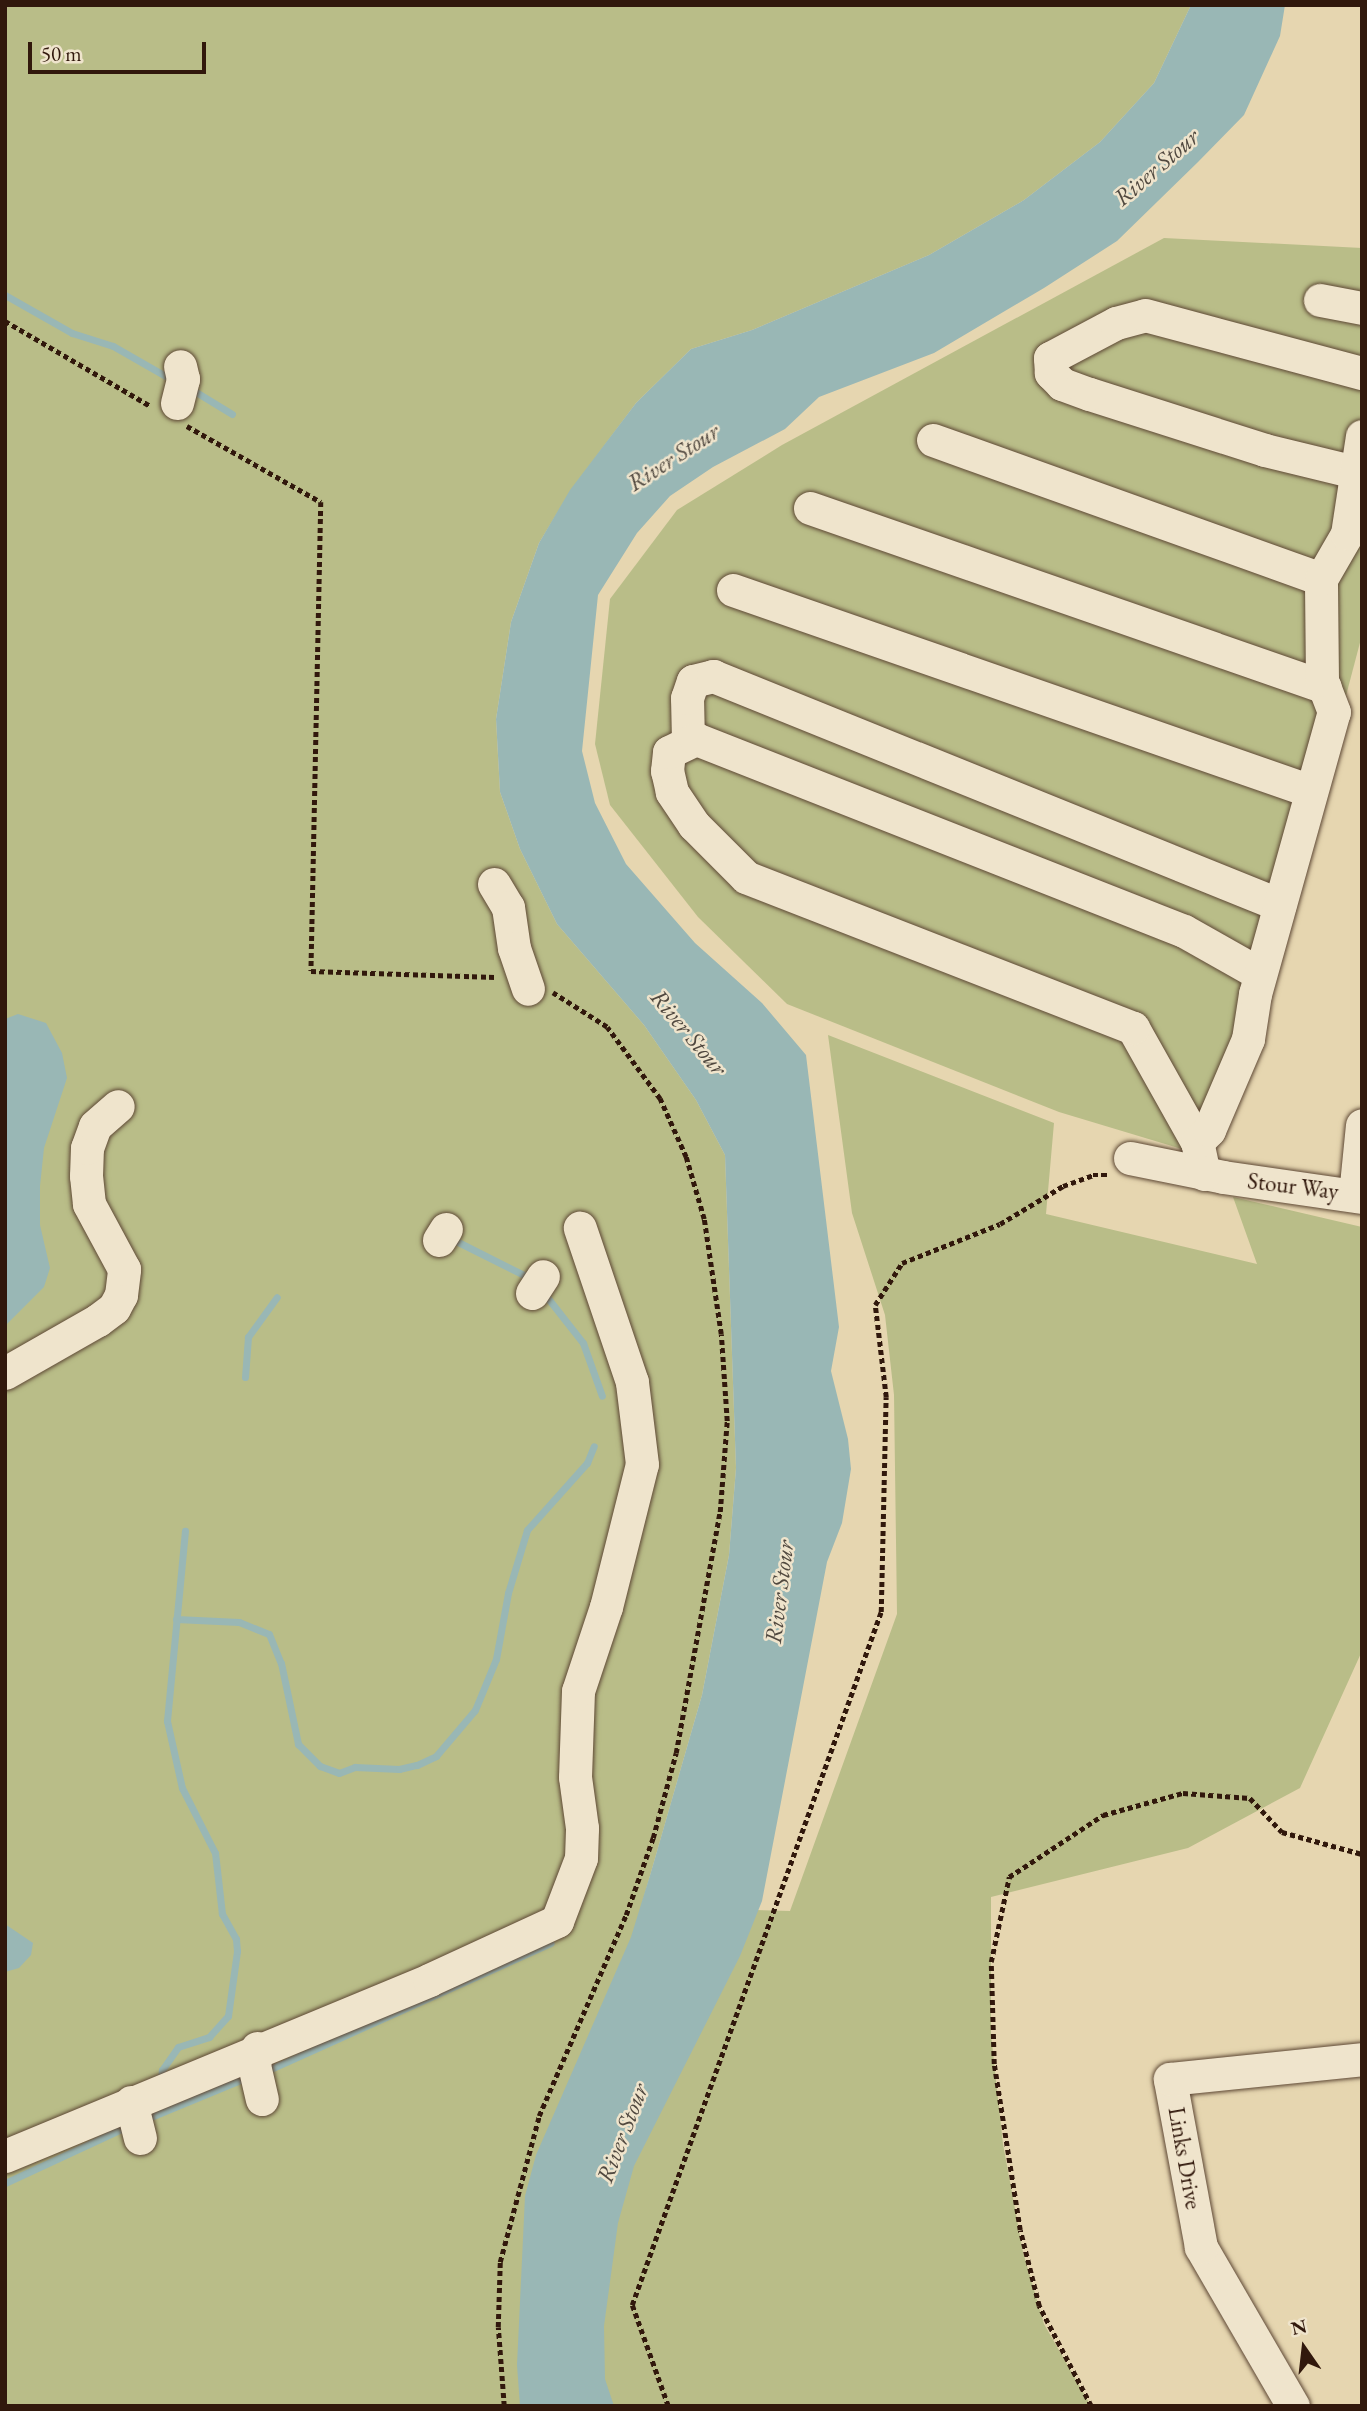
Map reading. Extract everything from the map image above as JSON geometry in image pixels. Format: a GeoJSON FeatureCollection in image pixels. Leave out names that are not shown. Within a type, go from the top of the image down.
{"type":"FeatureCollection","features":[{"type":"Feature","properties":{"kind":"street"},"geometry":{"type":"LineString","coordinates":[[1320,300],[1362,308]]}},
{"type":"Feature","properties":{"kind":"street"},"geometry":{"type":"LineString","coordinates":[[1355,472],[1265,450],[1062,384],[1051,373],[1049,358],[1105,327],[1145,315],[1362,373]]}},
{"type":"Feature","properties":{"kind":"street"},"geometry":{"type":"LineString","coordinates":[[169,411],[183,379],[180,366]]}},
{"type":"Feature","properties":{"kind":"street"},"geometry":{"type":"LineString","coordinates":[[1208,1164],[1209,1130],[1248,1039],[1260,974],[1334,712],[1325,687],[1319,636],[1321,579],[1347,534],[1362,436]]}},
{"type":"Feature","properties":{"kind":"street"},"geometry":{"type":"LineString","coordinates":[[933,440],[1321,579]]}},
{"type":"Feature","properties":{"kind":"street"},"geometry":{"type":"LineString","coordinates":[[810,508],[1325,687]]}},
{"type":"Feature","properties":{"kind":"street"},"geometry":{"type":"LineString","coordinates":[[733,590],[1311,792]]}},
{"type":"Feature","properties":{"kind":"street"},"geometry":{"type":"LineString","coordinates":[[688,741],[687,698],[692,681],[713,676],[1280,905]]}},
{"type":"Feature","properties":{"kind":"street"},"geometry":{"type":"LineString","coordinates":[[1208,1164],[1133,1028],[746,877],[694,825],[672,792],[667,771],[669,752],[688,741],[709,744],[1184,930],[1260,974]]}},
{"type":"Feature","properties":{"kind":"street"},"geometry":{"type":"LineString","coordinates":[[494,884],[508,907],[514,948],[527,984]]}},
{"type":"Feature","properties":{"kind":"street"},"geometry":{"type":"LineString","coordinates":[[5,1373],[98,1320],[114,1308],[121,1295],[124,1269],[89,1204],[86,1176],[87,1148],[96,1126],[118,1106]]}},
{"type":"Feature","properties":{"kind":"street"},"geometry":{"type":"LineString","coordinates":[[1358,1196],[1362,1125]]}},
{"type":"Feature","properties":{"kind":"street","name":"Stour Way"},"geometry":{"type":"LineString","coordinates":[[1130,1158],[1208,1164],[1358,1196]]}},
{"type":"Feature","properties":{"kind":"street"},"geometry":{"type":"LineString","coordinates":[[5,2156],[257,2048],[520,1940],[557,1922],[565,1908],[581,1858],[582,1828],[575,1776],[578,1691],[606,1607],[642,1464],[632,1382],[580,1228]]}},
{"type":"Feature","properties":{"kind":"street"},"geometry":{"type":"LineString","coordinates":[[257,2048],[254,2065],[262,2099]]}},
{"type":"Feature","properties":{"kind":"street","name":"Links Drive"},"geometry":{"type":"LineString","coordinates":[[1293,2406],[1201,2247],[1170,2079],[1362,2059]]}},
{"type":"Feature","properties":{"kind":"street"},"geometry":{"type":"LineString","coordinates":[[131,2102],[140,2138]]}},
{"type":"Feature","properties":{"kind":"path"},"geometry":{"type":"LineString","coordinates":[[5,321],[169,411],[321,502],[311,971],[509,975],[607,1027],[660,1099],[686,1157],[704,1219],[722,1334],[727,1421],[720,1512],[676,1753],[656,1826],[625,1915],[539,2116],[500,2262],[498,2327],[504,2406]]}},
{"type":"Feature","properties":{"kind":"path"},"geometry":{"type":"LineString","coordinates":[[668,2406],[632,2305],[881,1612],[886,1397],[875,1305],[902,1263],[1000,1224],[1063,1186],[1093,1175],[1123,1175],[1130,1158]]}},
{"type":"Feature","properties":{"kind":"path"},"geometry":{"type":"LineString","coordinates":[[1091,2406],[1039,2306],[1020,2231],[994,2064],[991,1962],[1009,1877],[1103,1815],[1184,1793],[1250,1798],[1282,1832],[1362,1854]]}},
{"type":"Feature","properties":{"kind":"green space"},"geometry":{"type":"Polygon","coordinates":[[[5,5],[1191,5],[1154,83],[1100,142],[1024,200],[929,255],[752,330],[691,349],[636,403],[571,490],[539,543],[511,622],[496,719],[500,792],[520,849],[557,924],[644,1025],[696,1100],[725,1155],[736,1468],[729,1555],[702,1695],[641,1907],[790,1911],[897,1614],[894,1395],[885,1315],[852,1213],[828,1035],[1054,1123],[1046,1214],[1257,1264],[1233,1197],[1362,1227],[1362,1651],[1300,1788],[1188,1848],[991,1897],[991,2034],[1003,2144],[1023,2252],[1044,2324],[1091,2406],[5,2406],[5,5]]]}},
{"type":"Feature","properties":{"kind":"green space"},"geometry":{"type":"Polygon","coordinates":[[[1164,238],[1362,248],[1362,635],[1259,1026],[1205,1156],[1059,1112],[787,1004],[698,917],[610,805],[595,744],[610,599],[677,510],[782,445],[1164,238]]]}},
{"type":"Feature","properties":{"kind":"water","name":"River Stour"},"geometry":{"type":"Polygon","coordinates":[[[1191,5],[1285,5],[1280,36],[1244,115],[1198,162],[1117,241],[1044,288],[934,353],[819,397],[785,429],[713,467],[670,496],[637,533],[598,595],[582,751],[595,803],[626,864],[695,943],[762,1003],[806,1055],[839,1327],[831,1371],[848,1439],[851,1469],[842,1523],[827,1562],[762,1901],[740,1956],[634,2166],[618,2223],[604,2326],[605,2379],[614,2406],[520,2406],[517,2365],[525,2196],[536,2155],[631,1937],[651,1872],[702,1695],[729,1555],[736,1468],[725,1155],[696,1100],[644,1025],[557,924],[520,849],[500,792],[496,719],[511,622],[539,543],[570,490],[636,403],[691,349],[752,330],[929,255],[1024,200],[1100,142],[1154,83],[1191,5]]]}},
{"type":"Feature","properties":{"kind":"water"},"geometry":{"type":"Polygon","coordinates":[[[18,1014],[46,1023],[62,1053],[67,1078],[44,1148],[40,1186],[40,1225],[50,1268],[44,1287],[5,1326],[5,1019],[18,1014]]]}},
{"type":"Feature","properties":{"kind":"water"},"geometry":{"type":"Polygon","coordinates":[[[5,1924],[33,1943],[31,1955],[19,1968],[5,1972],[5,1924]]]}},
{"type":"Feature","properties":{"kind":"waterway"},"geometry":{"type":"LineString","coordinates":[[5,295],[72,333],[113,346],[174,381]]}},
{"type":"Feature","properties":{"kind":"waterway"},"geometry":{"type":"LineString","coordinates":[[191,389],[232,414]]}},
{"type":"Feature","properties":{"kind":"waterway"},"geometry":{"type":"LineString","coordinates":[[450,1238],[530,1278]]}},
{"type":"Feature","properties":{"kind":"waterway"},"geometry":{"type":"LineString","coordinates":[[543,1292],[583,1343],[602,1396]]}},
{"type":"Feature","properties":{"kind":"waterway"},"geometry":{"type":"LineString","coordinates":[[245,1377],[248,1337],[277,1297]]}},
{"type":"Feature","properties":{"kind":"waterway"},"geometry":{"type":"LineString","coordinates":[[176,1619],[239,1622],[269,1634],[281,1663],[298,1744],[320,1766],[339,1773],[355,1767],[399,1769],[417,1765],[436,1756],[475,1710],[496,1659],[508,1593],[527,1530],[587,1463],[594,1446]]}},
{"type":"Feature","properties":{"kind":"waterway"},"geometry":{"type":"LineString","coordinates":[[161,2079],[162,2070],[178,2047],[209,2037],[228,2016],[237,1951],[236,1939],[222,1914],[215,1853],[182,1788],[167,1721],[185,1531]]}},
{"type":"Feature","properties":{"kind":"waterway"},"geometry":{"type":"LineString","coordinates":[[266,2071],[551,1943]]}},
{"type":"Feature","properties":{"kind":"waterway"},"geometry":{"type":"LineString","coordinates":[[146,2119],[248,2077]]}},
{"type":"Feature","properties":{"kind":"waterway"},"geometry":{"type":"LineString","coordinates":[[5,2183],[128,2126]]}}]}
